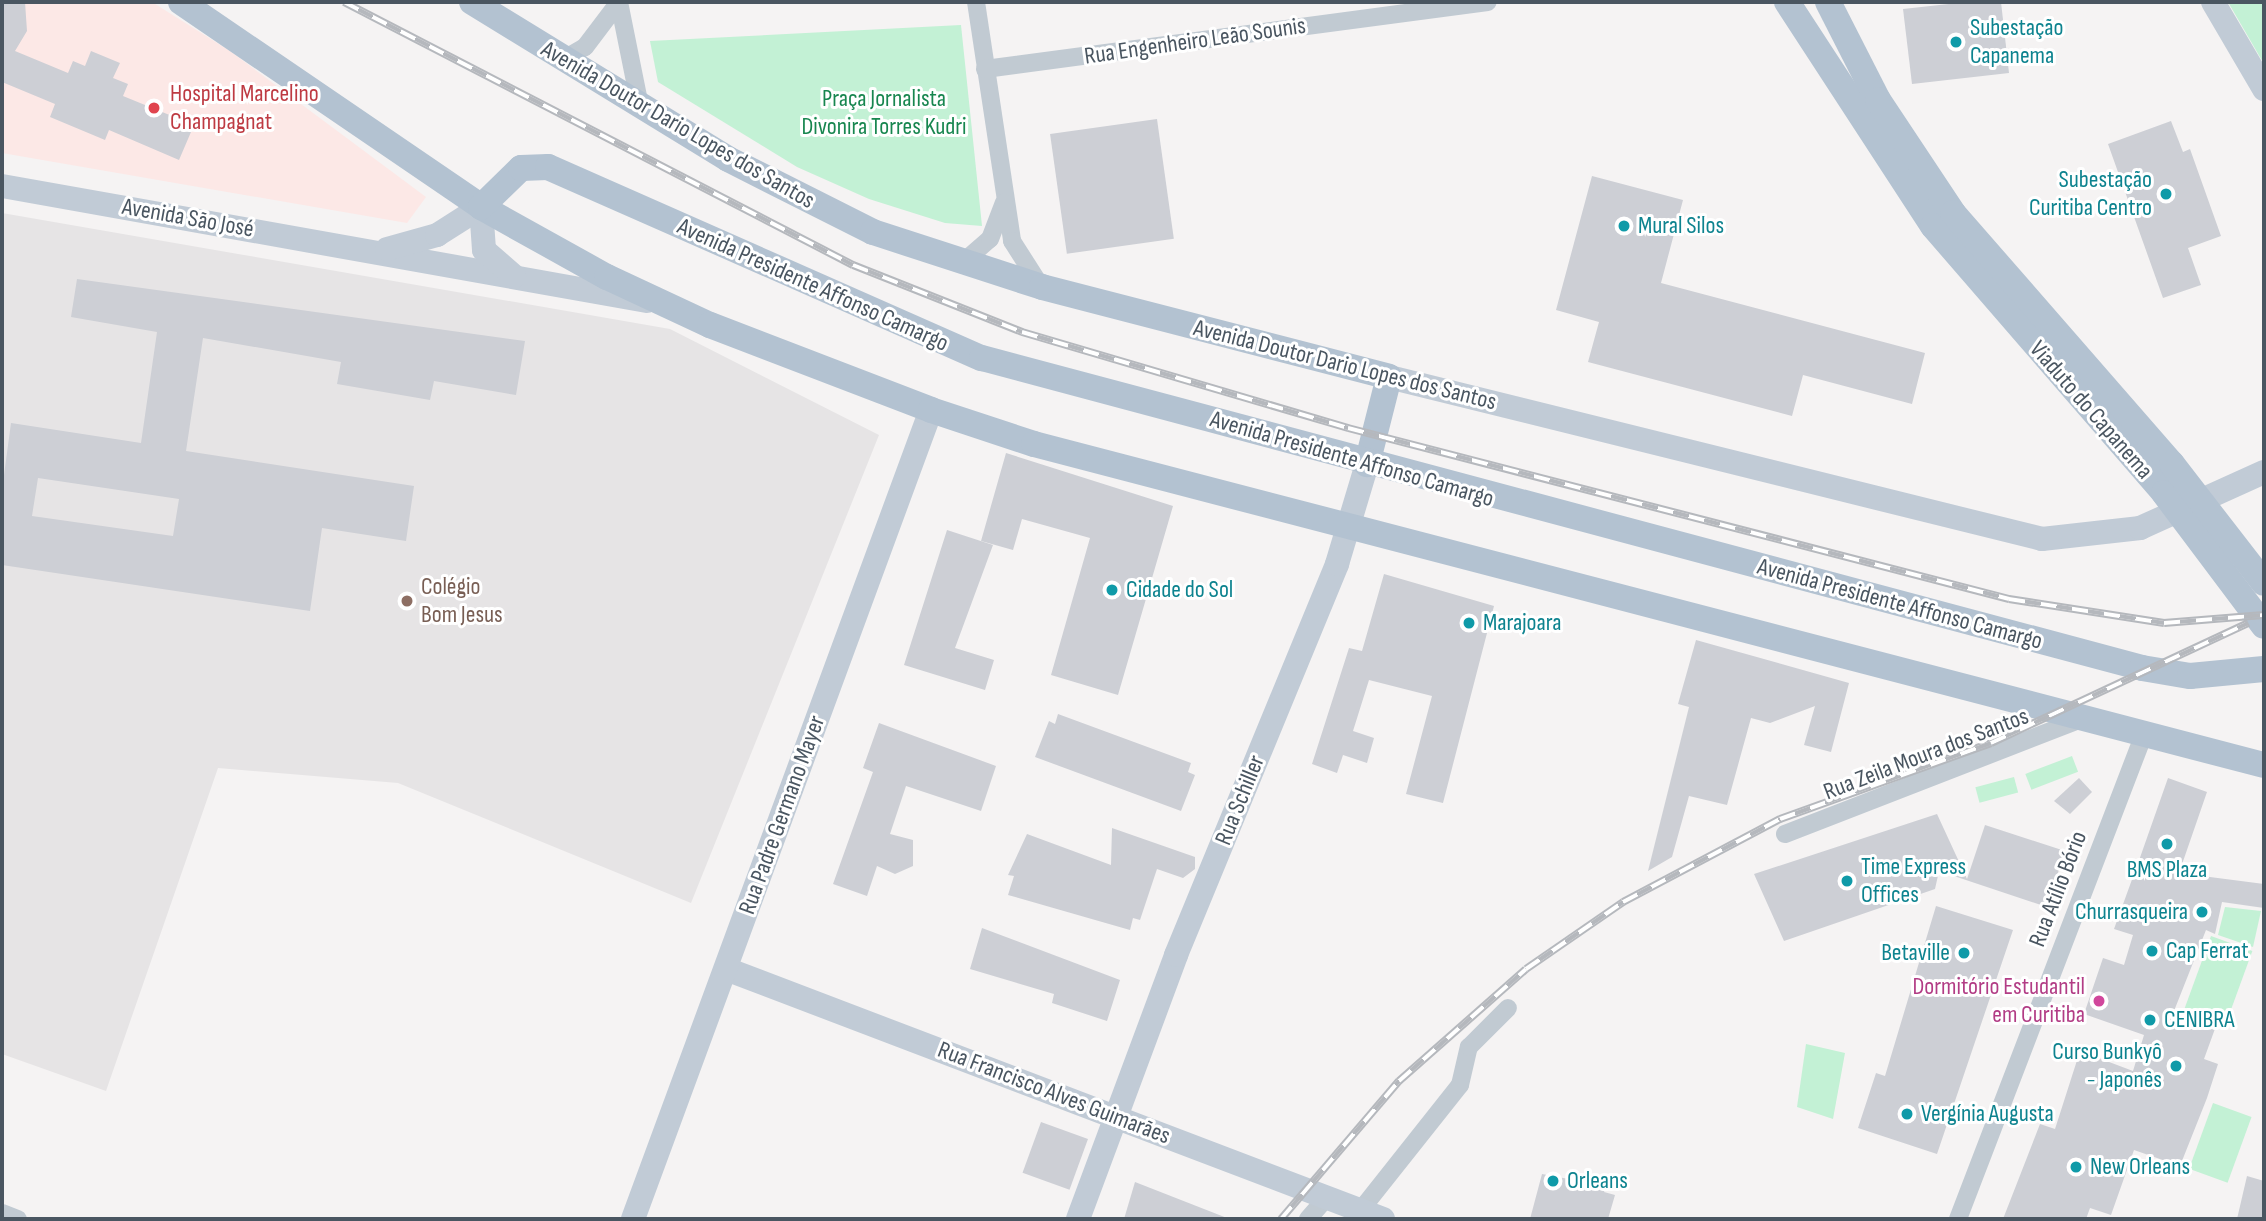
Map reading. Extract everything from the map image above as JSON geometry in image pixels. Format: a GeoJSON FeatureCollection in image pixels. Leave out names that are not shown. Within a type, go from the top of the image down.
{"type":"FeatureCollection","features":[{"type":"Feature","properties":{"kind":"main road"},"geometry":{"type":"LineString","coordinates":[[181,2],[481,207],[662,304],[931,411],[1350,527],[2264,765]]}},
{"type":"Feature","properties":{"kind":"main road","name":"Avenida Doutor Dario Lopes dos Santos"},"geometry":{"type":"LineString","coordinates":[[472,2],[640,106],[827,212],[961,264],[1389,377]]}},
{"type":"Feature","properties":{"kind":"main road"},"geometry":{"type":"LineString","coordinates":[[1787,2],[1922,191]]}},
{"type":"Feature","properties":{"kind":"main road"},"geometry":{"type":"LineString","coordinates":[[1830,3],[1922,191]]}},
{"type":"Feature","properties":{"kind":"main road","name":"Avenida Presidente Affonso Camargo"},"geometry":{"type":"LineString","coordinates":[[481,207],[521,168],[548,167],[982,358],[1367,464],[2175,676],[2264,670]]}},
{"type":"Feature","properties":{"kind":"main road","name":"Viaduto do Capanema"},"geometry":{"type":"LineString","coordinates":[[1922,191],[2172,464],[2264,583]]}},
{"type":"Feature","properties":{"kind":"main road","name":"Viaduto do Capanema"},"geometry":{"type":"LineString","coordinates":[[1922,191],[2164,494],[2264,626]]}},
{"type":"Feature","properties":{"kind":"main road","name":"Rua Schiller"},"geometry":{"type":"LineString","coordinates":[[1367,464],[1389,377]]}},
{"type":"Feature","properties":{"kind":"street"},"geometry":{"type":"LineString","coordinates":[[564,59],[585,47],[619,2]]}},
{"type":"Feature","properties":{"kind":"street"},"geometry":{"type":"LineString","coordinates":[[619,2],[640,106]]}},
{"type":"Feature","properties":{"kind":"street"},"geometry":{"type":"LineString","coordinates":[[976,2],[1004,202],[1017,255],[1042,287]]}},
{"type":"Feature","properties":{"kind":"street","name":"Rua Engenheiro Leão Sounis"},"geometry":{"type":"LineString","coordinates":[[985,69],[1374,9],[1488,2]]}},
{"type":"Feature","properties":{"kind":"street"},"geometry":{"type":"LineString","coordinates":[[2213,2],[2264,89]]}},
{"type":"Feature","properties":{"kind":"street","name":"Avenida São José"},"geometry":{"type":"LineString","coordinates":[[2,186],[662,304]]}},
{"type":"Feature","properties":{"kind":"street"},"geometry":{"type":"LineString","coordinates":[[961,264],[990,239],[1004,202]]}},
{"type":"Feature","properties":{"kind":"street","name":"Avenida São José"},"geometry":{"type":"LineString","coordinates":[[374,251],[422,242],[481,207]]}},
{"type":"Feature","properties":{"kind":"street"},"geometry":{"type":"LineString","coordinates":[[481,207],[484,250],[514,277]]}},
{"type":"Feature","properties":{"kind":"street","name":"Avenida Doutor Dario Lopes dos Santos"},"geometry":{"type":"LineString","coordinates":[[1389,377],[2042,538],[2140,528],[2264,472]]}},
{"type":"Feature","properties":{"kind":"street","name":"Rua Padre Germano Mayer"},"geometry":{"type":"LineString","coordinates":[[633,1219],[931,411]]}},
{"type":"Feature","properties":{"kind":"street","name":"Rua Schiller"},"geometry":{"type":"LineString","coordinates":[[1078,1219],[1115,1118],[1350,527],[1367,464]]}},
{"type":"Feature","properties":{"kind":"street","name":"Rua Zeila Moura dos Santos"},"geometry":{"type":"LineString","coordinates":[[1785,834],[2084,718]]}},
{"type":"Feature","properties":{"kind":"street","name":"Rua Atílio Bório"},"geometry":{"type":"LineString","coordinates":[[1958,1219],[2144,734]]}},
{"type":"Feature","properties":{"kind":"street","name":"Rua Francisco Alves Guimarães"},"geometry":{"type":"LineString","coordinates":[[726,969],[1106,1110],[1115,1118],[1371,1215]]}},
{"type":"Feature","properties":{"kind":"street"},"geometry":{"type":"LineString","coordinates":[[1371,1215],[1460,1085],[1469,1047],[1508,1008]]}},
{"type":"Feature","properties":{"kind":"street"},"geometry":{"type":"LineString","coordinates":[[1308,1219],[1326,1198]]}},
{"type":"Feature","properties":{"kind":"street"},"geometry":{"type":"LineString","coordinates":[[2,1213],[18,1219]]}},
{"type":"Feature","properties":{"kind":"shaded area","name":"Hospital Marcelino Champagnat"},"geometry":{"type":"Polygon","coordinates":[[[2,2],[152,2],[230,51],[426,197],[407,223],[2,153],[2,2]]]}},
{"type":"Feature","properties":{"kind":"shaded area","name":"Colégio Bom Jesus"},"geometry":{"type":"Polygon","coordinates":[[[2,213],[670,329],[879,435],[691,903],[398,783],[218,768],[106,1091],[2,1054],[2,213]]]}},
{"type":"Feature","properties":{"kind":"green space"},"geometry":{"type":"Polygon","coordinates":[[[2228,2],[2264,2],[2264,64],[2228,2]]]}},
{"type":"Feature","properties":{"kind":"green space","name":"Praça Jornalista Divonira Torres Kudri"},"geometry":{"type":"Polygon","coordinates":[[[961,25],[982,226],[945,223],[869,199],[797,167],[658,82],[650,41],[961,25]]]}},
{"type":"Feature","properties":{"kind":"green space"},"geometry":{"type":"Polygon","coordinates":[[[2072,756],[2078,772],[2031,790],[2025,774],[2072,756]]]}},
{"type":"Feature","properties":{"kind":"green space"},"geometry":{"type":"Polygon","coordinates":[[[2014,777],[2018,792],[1980,803],[1975,787],[2014,777]]]}},
{"type":"Feature","properties":{"kind":"green space"},"geometry":{"type":"Polygon","coordinates":[[[2225,907],[2261,911],[2253,947],[2218,935],[2225,907]]]}},
{"type":"Feature","properties":{"kind":"green space"},"geometry":{"type":"Polygon","coordinates":[[[2211,936],[2252,951],[2226,1023],[2185,1008],[2211,936]]]}},
{"type":"Feature","properties":{"kind":"green space"},"geometry":{"type":"Polygon","coordinates":[[[1806,1044],[1845,1053],[1833,1119],[1797,1107],[1806,1044]]]}},
{"type":"Feature","properties":{"kind":"green space"},"geometry":{"type":"Polygon","coordinates":[[[2213,1103],[2252,1117],[2228,1183],[2189,1169],[2213,1103]]]}},
{"type":"Feature","properties":{"kind":"building"},"geometry":{"type":"Polygon","coordinates":[[[2,2],[25,2],[27,31],[15,51],[68,73],[73,61],[85,66],[91,51],[120,63],[113,78],[128,84],[123,96],[194,125],[179,160],[109,130],[105,140],[50,117],[55,104],[2,82],[2,2]]]}},
{"type":"Feature","properties":{"kind":"building","name":"Subestação Capanema"},"geometry":{"type":"Polygon","coordinates":[[[1967,2],[2001,2],[2009,73],[1912,84],[1903,9],[1967,2]]]}},
{"type":"Feature","properties":{"kind":"building"},"geometry":{"type":"Polygon","coordinates":[[[1157,119],[1174,239],[1067,254],[1050,134],[1157,119]]]}},
{"type":"Feature","properties":{"kind":"building","name":"Subestação Curitiba Centro"},"geometry":{"type":"Polygon","coordinates":[[[2171,121],[2183,152],[2190,149],[2221,236],[2188,248],[2201,285],[2163,298],[2108,144],[2171,121]]]}},
{"type":"Feature","properties":{"kind":"building"},"geometry":{"type":"Polygon","coordinates":[[[1592,176],[1683,200],[1661,283],[1925,353],[1912,404],[1803,375],[1792,416],[1588,362],[1599,322],[1556,310],[1592,176]]]}},
{"type":"Feature","properties":{"kind":"building"},"geometry":{"type":"Polygon","coordinates":[[[77,279],[525,341],[516,395],[434,381],[430,400],[337,384],[341,362],[203,338],[186,451],[414,486],[406,541],[322,528],[310,611],[2,565],[2,490],[11,423],[141,443],[157,332],[71,317],[77,279]],[[38,478],[32,516],[173,536],[179,499],[38,478]]]}},
{"type":"Feature","properties":{"kind":"building","name":"Cidade do Sol"},"geometry":{"type":"Polygon","coordinates":[[[1006,453],[1173,506],[1118,695],[1051,675],[1090,538],[1022,519],[1013,550],[981,541],[1006,453]]]}},
{"type":"Feature","properties":{"kind":"building"},"geometry":{"type":"Polygon","coordinates":[[[947,530],[993,545],[955,648],[994,660],[985,690],[904,665],[947,530]]]}},
{"type":"Feature","properties":{"kind":"building"},"geometry":{"type":"Polygon","coordinates":[[[1384,574],[1494,606],[1443,803],[1406,794],[1432,696],[1369,680],[1353,731],[1374,738],[1367,763],[1343,755],[1337,773],[1312,764],[1349,648],[1362,651],[1384,574]]]}},
{"type":"Feature","properties":{"kind":"building"},"geometry":{"type":"Polygon","coordinates":[[[1696,640],[1849,683],[1831,752],[1804,745],[1815,706],[1770,723],[1751,718],[1727,805],[1689,796],[1672,857],[1648,871],[1689,707],[1678,704],[1696,640]]]}},
{"type":"Feature","properties":{"kind":"building"},"geometry":{"type":"Polygon","coordinates":[[[1058,714],[1191,763],[1188,772],[1195,775],[1181,811],[1035,757],[1049,721],[1055,724],[1058,714]]]}},
{"type":"Feature","properties":{"kind":"building"},"geometry":{"type":"Polygon","coordinates":[[[879,723],[996,766],[981,811],[906,786],[890,834],[913,840],[913,866],[895,874],[877,866],[867,896],[833,884],[873,772],[863,768],[879,723]]]}},
{"type":"Feature","properties":{"kind":"building"},"geometry":{"type":"Polygon","coordinates":[[[2079,778],[2092,792],[2070,814],[2054,801],[2079,778]]]}},
{"type":"Feature","properties":{"kind":"building"},"geometry":{"type":"Polygon","coordinates":[[[2168,778],[2207,792],[2179,873],[2264,884],[2264,908],[2222,902],[2215,934],[2206,930],[2174,1011],[2216,1026],[2204,1059],[2218,1064],[2207,1098],[2180,1166],[2134,1150],[2111,1215],[2090,1208],[2086,1219],[2003,1219],[2040,1124],[2055,1129],[2080,1051],[2133,1071],[2144,1035],[2084,1014],[2103,958],[2124,965],[2133,935],[2114,929],[2134,874],[2148,879],[2136,869],[2168,778]]]}},
{"type":"Feature","properties":{"kind":"building","name":"Time Express Offices"},"geometry":{"type":"Polygon","coordinates":[[[1937,814],[1967,879],[1985,825],[2065,851],[2047,907],[1939,871],[1935,889],[1784,941],[1754,874],[1937,814]]]}},
{"type":"Feature","properties":{"kind":"building"},"geometry":{"type":"Polygon","coordinates":[[[1112,828],[1195,857],[1195,869],[1183,878],[1157,869],[1140,920],[1133,918],[1130,930],[1008,895],[1014,876],[1008,875],[1027,834],[1111,865],[1112,828]]]}},
{"type":"Feature","properties":{"kind":"building"},"geometry":{"type":"Polygon","coordinates":[[[1936,906],[2013,930],[1937,1154],[1858,1128],[1876,1073],[1885,1076],[1936,906]]]}},
{"type":"Feature","properties":{"kind":"building"},"geometry":{"type":"Polygon","coordinates":[[[982,928],[1120,980],[1107,1021],[1052,1003],[1054,994],[970,969],[982,928]]]}},
{"type":"Feature","properties":{"kind":"building"},"geometry":{"type":"Polygon","coordinates":[[[1041,1122],[1088,1139],[1070,1190],[1023,1173],[1041,1122]]]}},
{"type":"Feature","properties":{"kind":"building","name":"Orleans"},"geometry":{"type":"Polygon","coordinates":[[[1542,1174],[1606,1186],[1604,1192],[1615,1195],[1608,1219],[1530,1219],[1542,1174]]]}},
{"type":"Feature","properties":{"kind":"building"},"geometry":{"type":"Polygon","coordinates":[[[2247,1176],[2264,1181],[2264,1219],[2237,1219],[2247,1176]]]}},
{"type":"Feature","properties":{"kind":"building"},"geometry":{"type":"Polygon","coordinates":[[[1135,1182],[1227,1218],[1227,1219],[1124,1219],[1135,1182]]]}},
{"type":"Feature","properties":{"kind":"railway"},"geometry":{"type":"LineString","coordinates":[[344,2],[853,265],[1022,332],[1348,428],[2009,599],[2164,623],[2264,615]]}},
{"type":"Feature","properties":{"kind":"railway"},"geometry":{"type":"LineString","coordinates":[[1281,1219],[1399,1081],[1526,969],[1623,902],[1780,819],[1991,743],[2248,623]]}},
{"type":"Feature","properties":{"kind":"place","name":"Subestação Capanema"},"geometry":{"type":"Point","coordinates":[1956,42]}},
{"type":"Feature","properties":{"kind":"place","name":"Hospital Marcelino Champagnat"},"geometry":{"type":"Point","coordinates":[154,108]}},
{"type":"Feature","properties":{"kind":"place","name":"Subestação Curitiba Centro"},"geometry":{"type":"Point","coordinates":[2166,194]}},
{"type":"Feature","properties":{"kind":"place","name":"Mural Silos"},"geometry":{"type":"Point","coordinates":[1624,226]}},
{"type":"Feature","properties":{"kind":"place","name":"Cidade do Sol"},"geometry":{"type":"Point","coordinates":[1112,590]}},
{"type":"Feature","properties":{"kind":"place","name":"Colégio Bom Jesus"},"geometry":{"type":"Point","coordinates":[407,601]}},
{"type":"Feature","properties":{"kind":"place","name":"Marajoara"},"geometry":{"type":"Point","coordinates":[1469,623]}},
{"type":"Feature","properties":{"kind":"place","name":"BMS Plaza"},"geometry":{"type":"Point","coordinates":[2167,844]}},
{"type":"Feature","properties":{"kind":"place","name":"Time Express Offices"},"geometry":{"type":"Point","coordinates":[1847,881]}},
{"type":"Feature","properties":{"kind":"place","name":"Churrasqueira"},"geometry":{"type":"Point","coordinates":[2202,912]}},
{"type":"Feature","properties":{"kind":"place","name":"Cap Ferrat"},"geometry":{"type":"Point","coordinates":[2152,951]}},
{"type":"Feature","properties":{"kind":"place","name":"Betaville"},"geometry":{"type":"Point","coordinates":[1964,953]}},
{"type":"Feature","properties":{"kind":"place","name":"Dormitório Estudantil em Curitiba"},"geometry":{"type":"Point","coordinates":[2099,1001]}},
{"type":"Feature","properties":{"kind":"place","name":"CENIBRA"},"geometry":{"type":"Point","coordinates":[2150,1020]}},
{"type":"Feature","properties":{"kind":"place","name":"Curso Bunkyô - Japonês"},"geometry":{"type":"Point","coordinates":[2176,1066]}},
{"type":"Feature","properties":{"kind":"place","name":"Vergínia Augusta"},"geometry":{"type":"Point","coordinates":[1907,1114]}},
{"type":"Feature","properties":{"kind":"place","name":"New Orleans"},"geometry":{"type":"Point","coordinates":[2076,1167]}},
{"type":"Feature","properties":{"kind":"place","name":"Orleans"},"geometry":{"type":"Point","coordinates":[1553,1181]}}]}
